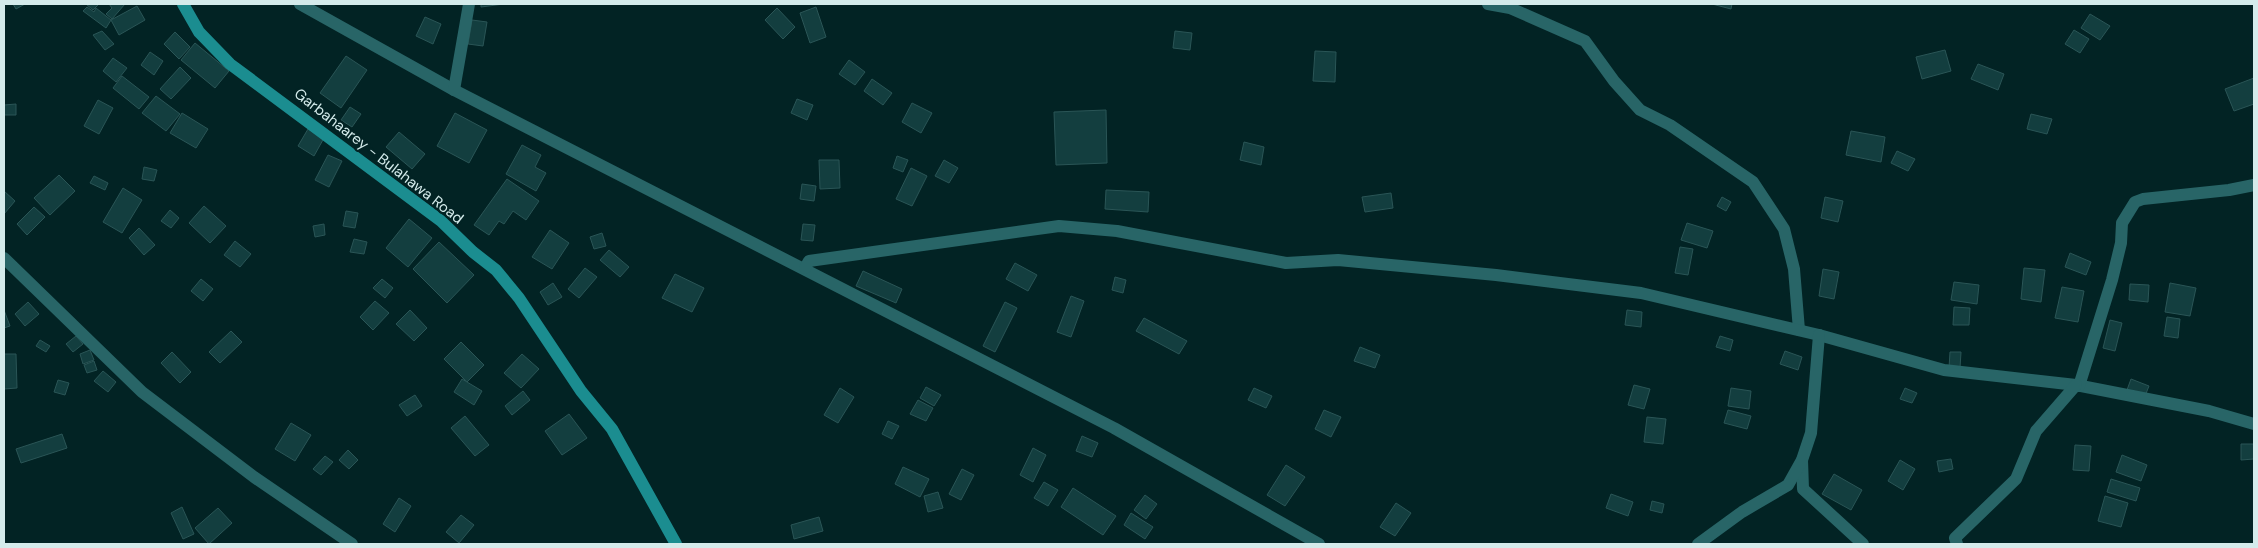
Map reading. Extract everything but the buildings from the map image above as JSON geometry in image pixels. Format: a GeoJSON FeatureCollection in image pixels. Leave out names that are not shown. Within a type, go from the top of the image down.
{"type":"FeatureCollection","features":[{"type":"Feature","properties":{"kind":"main road","name":"Garbahaarey - Bulahawa Road"},"geometry":{"type":"LineString","coordinates":[[183,4],[199,32],[230,64],[441,221],[473,252],[496,270],[519,298],[581,391],[612,430],[676,544]]}},
{"type":"Feature","properties":{"kind":"street"},"geometry":{"type":"LineString","coordinates":[[300,4],[454,90],[805,268],[1114,428],[1319,544]]}},
{"type":"Feature","properties":{"kind":"street"},"geometry":{"type":"LineString","coordinates":[[454,90],[468,4]]}},
{"type":"Feature","properties":{"kind":"street"},"geometry":{"type":"LineString","coordinates":[[1488,4],[1510,8],[1585,41],[1614,82],[1640,110],[1670,124],[1753,182],[1784,230],[1794,269],[1800,330]]}},
{"type":"Feature","properties":{"kind":"street"},"geometry":{"type":"LineString","coordinates":[[1957,544],[1956,538],[2016,479],[2036,431],[2078,385],[2112,280],[2121,243],[2122,223],[2134,202],[2142,199],[2229,190],[2254,185]]}},
{"type":"Feature","properties":{"kind":"street"},"geometry":{"type":"LineString","coordinates":[[805,268],[809,262],[1059,226],[1117,231],[1286,263],[1338,260],[1496,275],[1641,293],[1800,330],[1944,370],[2078,385],[2209,411],[2254,424]]}},
{"type":"Feature","properties":{"kind":"street"},"geometry":{"type":"LineString","coordinates":[[4,258],[142,392],[246,471],[352,544]]}},
{"type":"Feature","properties":{"kind":"street"},"geometry":{"type":"LineString","coordinates":[[1698,544],[1742,512],[1788,485],[1802,460],[1811,433],[1819,335]]}},
{"type":"Feature","properties":{"kind":"street"},"geometry":{"type":"LineString","coordinates":[[1802,460],[1803,489],[1863,544]]}}]}
